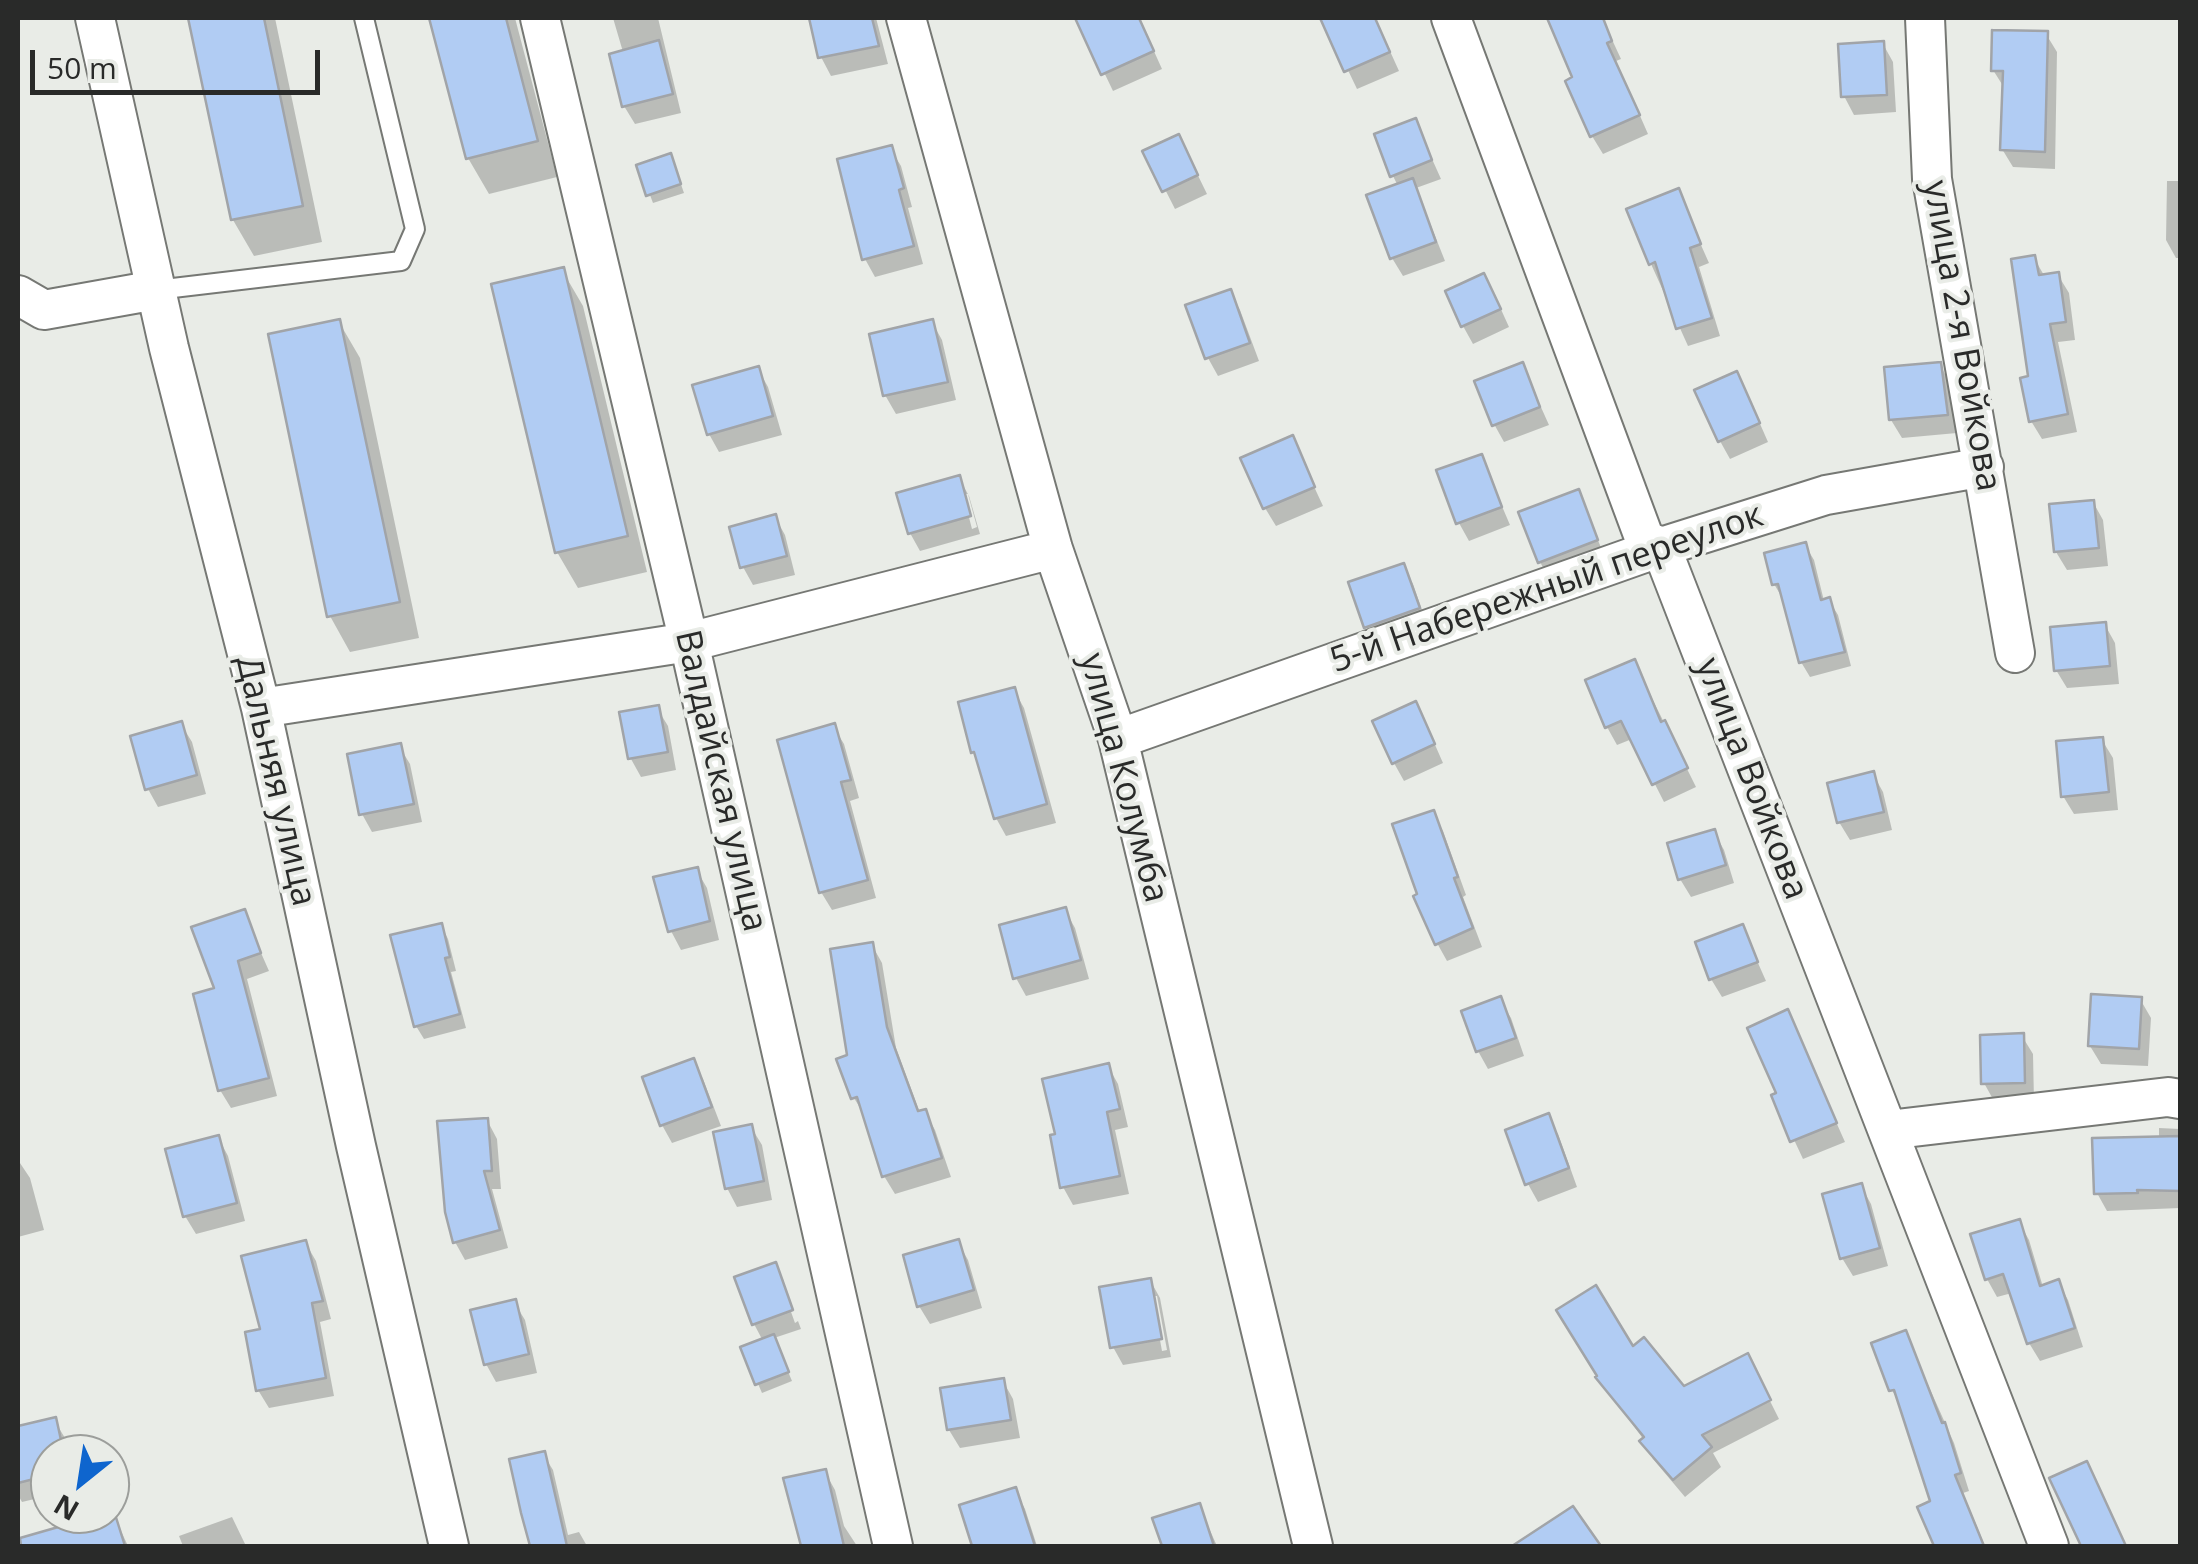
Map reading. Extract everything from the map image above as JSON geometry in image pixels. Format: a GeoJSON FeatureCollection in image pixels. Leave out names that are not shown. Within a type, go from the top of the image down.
{"type":"FeatureCollection","features":[{"type":"Feature","properties":{"kind":"street","name":"Дальняя улица"},"geometry":{"type":"LineString","coordinates":[[96,18],[156,290],[261,708],[356,1146],[450,1546]]}},
{"type":"Feature","properties":{"kind":"street","name":"Валдайская улица"},"geometry":{"type":"LineString","coordinates":[[540,18],[689,642],[893,1546]]}},
{"type":"Feature","properties":{"kind":"street","name":"улица Колумба"},"geometry":{"type":"LineString","coordinates":[[906,18],[1053,549],[1118,738],[1312,1546]]}},
{"type":"Feature","properties":{"kind":"street","name":"улица Войкова"},"geometry":{"type":"LineString","coordinates":[[1451,18],[1646,540],[1661,547],[2049,1546]]}},
{"type":"Feature","properties":{"kind":"street","name":"улица 2-я Войкова"},"geometry":{"type":"LineString","coordinates":[[1925,18],[1932,180],[2015,653]]}},
{"type":"Feature","properties":{"kind":"street"},"geometry":{"type":"LineString","coordinates":[[18,295],[44,310],[156,290]]}},
{"type":"Feature","properties":{"kind":"street","name":"5-й Набережный переулок"},"geometry":{"type":"LineString","coordinates":[[1118,738],[1661,547],[1826,494],[1984,467]]}},
{"type":"Feature","properties":{"kind":"street"},"geometry":{"type":"LineString","coordinates":[[261,708],[689,642],[1053,549]]}},
{"type":"Feature","properties":{"kind":"street"},"geometry":{"type":"LineString","coordinates":[[1888,1130],[2168,1096],[2180,1098]]}},
{"type":"Feature","properties":{"kind":"lane"},"geometry":{"type":"LineString","coordinates":[[156,290],[401,262],[415,229],[364,18]]}},
{"type":"Feature","properties":{"kind":"building"},"geometry":{"type":"Polygon","coordinates":[[[188,18],[264,18],[303,206],[231,220],[188,18]]]}},
{"type":"Feature","properties":{"kind":"building"},"geometry":{"type":"Polygon","coordinates":[[[429,18],[506,18],[538,141],[466,159],[429,18]]]}},
{"type":"Feature","properties":{"kind":"building"},"geometry":{"type":"Polygon","coordinates":[[[809,18],[872,18],[879,46],[818,58],[809,18]]]}},
{"type":"Feature","properties":{"kind":"building"},"geometry":{"type":"Polygon","coordinates":[[[1075,18],[1139,18],[1154,51],[1101,75],[1075,18]]]}},
{"type":"Feature","properties":{"kind":"building"},"geometry":{"type":"Polygon","coordinates":[[[1320,18],[1375,18],[1390,52],[1344,72],[1320,18]]]}},
{"type":"Feature","properties":{"kind":"building"},"geometry":{"type":"Polygon","coordinates":[[[1547,18],[1603,18],[1612,41],[1607,43],[1640,115],[1590,137],[1565,81],[1572,77],[1547,18]]]}},
{"type":"Feature","properties":{"kind":"building"},"geometry":{"type":"Polygon","coordinates":[[[1992,30],[2048,31],[2045,152],[2000,150],[2003,71],[1991,71],[1992,30]]]}},
{"type":"Feature","properties":{"kind":"building"},"geometry":{"type":"Polygon","coordinates":[[[659,40],[673,94],[622,107],[609,54],[659,40]]]}},
{"type":"Feature","properties":{"kind":"building"},"geometry":{"type":"Polygon","coordinates":[[[1884,41],[1887,95],[1841,97],[1838,44],[1884,41]]]}},
{"type":"Feature","properties":{"kind":"building"},"geometry":{"type":"Polygon","coordinates":[[[1416,118],[1432,160],[1390,177],[1374,134],[1416,118]]]}},
{"type":"Feature","properties":{"kind":"building"},"geometry":{"type":"Polygon","coordinates":[[[1179,134],[1198,175],[1162,192],[1142,151],[1179,134]]]}},
{"type":"Feature","properties":{"kind":"building"},"geometry":{"type":"Polygon","coordinates":[[[892,145],[914,246],[862,260],[837,159],[892,145]]]}},
{"type":"Feature","properties":{"kind":"building"},"geometry":{"type":"Polygon","coordinates":[[[671,153],[681,184],[646,196],[636,165],[671,153]]]}},
{"type":"Feature","properties":{"kind":"building"},"geometry":{"type":"Polygon","coordinates":[[[1413,178],[1436,242],[1390,259],[1366,195],[1413,178]]]}},
{"type":"Feature","properties":{"kind":"building"},"geometry":{"type":"Polygon","coordinates":[[[1679,188],[1701,244],[1690,248],[1712,318],[1676,329],[1655,262],[1649,265],[1626,209],[1679,188]]]}},
{"type":"Feature","properties":{"kind":"building"},"geometry":{"type":"Polygon","coordinates":[[[2035,255],[2039,275],[2059,272],[2066,322],[2050,324],[2068,414],[2029,422],[2020,378],[2028,376],[2011,259],[2035,255]]]}},
{"type":"Feature","properties":{"kind":"building"},"geometry":{"type":"Polygon","coordinates":[[[564,267],[628,536],[555,553],[491,284],[564,267]]]}},
{"type":"Feature","properties":{"kind":"building"},"geometry":{"type":"Polygon","coordinates":[[[1484,273],[1501,309],[1461,327],[1445,291],[1484,273]]]}},
{"type":"Feature","properties":{"kind":"building"},"geometry":{"type":"Polygon","coordinates":[[[1231,289],[1250,343],[1205,359],[1185,305],[1231,289]]]}},
{"type":"Feature","properties":{"kind":"building"},"geometry":{"type":"Polygon","coordinates":[[[340,319],[400,602],[327,617],[268,334],[340,319]]]}},
{"type":"Feature","properties":{"kind":"building"},"geometry":{"type":"Polygon","coordinates":[[[933,319],[948,382],[883,396],[869,334],[933,319]]]}},
{"type":"Feature","properties":{"kind":"building"},"geometry":{"type":"Polygon","coordinates":[[[1523,362],[1540,407],[1492,426],[1474,381],[1523,362]]]}},
{"type":"Feature","properties":{"kind":"building"},"geometry":{"type":"Polygon","coordinates":[[[1941,362],[1948,415],[1889,420],[1884,367],[1941,362]]]}},
{"type":"Feature","properties":{"kind":"building"},"geometry":{"type":"Polygon","coordinates":[[[759,366],[773,416],[707,435],[692,385],[759,366]]]}},
{"type":"Feature","properties":{"kind":"building"},"geometry":{"type":"Polygon","coordinates":[[[1737,371],[1760,423],[1718,442],[1694,390],[1737,371]]]}},
{"type":"Feature","properties":{"kind":"building"},"geometry":{"type":"Polygon","coordinates":[[[1293,435],[1315,487],[1263,509],[1240,458],[1293,435]]]}},
{"type":"Feature","properties":{"kind":"building"},"geometry":{"type":"Polygon","coordinates":[[[1482,454],[1502,507],[1456,524],[1436,470],[1482,454]]]}},
{"type":"Feature","properties":{"kind":"building"},"geometry":{"type":"Polygon","coordinates":[[[960,475],[971,516],[908,534],[896,493],[960,475]]]}},
{"type":"Feature","properties":{"kind":"building"},"geometry":{"type":"Polygon","coordinates":[[[1579,489],[1598,540],[1538,563],[1518,512],[1579,489]]]}},
{"type":"Feature","properties":{"kind":"building"},"geometry":{"type":"Polygon","coordinates":[[[2094,500],[2099,548],[2054,552],[2049,504],[2094,500]]]}},
{"type":"Feature","properties":{"kind":"building"},"geometry":{"type":"Polygon","coordinates":[[[776,514],[787,556],[740,568],[729,527],[776,514]]]}},
{"type":"Feature","properties":{"kind":"building"},"geometry":{"type":"Polygon","coordinates":[[[1806,542],[1821,600],[1830,597],[1845,652],[1799,663],[1778,584],[1772,585],[1764,553],[1806,542]]]}},
{"type":"Feature","properties":{"kind":"building"},"geometry":{"type":"Polygon","coordinates":[[[1404,563],[1420,608],[1364,628],[1348,582],[1404,563]]]}},
{"type":"Feature","properties":{"kind":"building"},"geometry":{"type":"Polygon","coordinates":[[[2106,622],[2110,666],[2054,671],[2050,627],[2106,622]]]}},
{"type":"Feature","properties":{"kind":"building"},"geometry":{"type":"Polygon","coordinates":[[[1635,659],[1661,722],[1665,720],[1688,768],[1652,785],[1621,721],[1605,728],[1585,680],[1635,659]]]}},
{"type":"Feature","properties":{"kind":"building"},"geometry":{"type":"Polygon","coordinates":[[[1015,687],[1047,804],[994,819],[958,702],[1015,687]]]}},
{"type":"Feature","properties":{"kind":"building"},"geometry":{"type":"Polygon","coordinates":[[[1416,701],[1435,744],[1392,764],[1372,721],[1416,701]]]}},
{"type":"Feature","properties":{"kind":"building"},"geometry":{"type":"Polygon","coordinates":[[[659,705],[668,752],[628,759],[619,712],[659,705]]]}},
{"type":"Feature","properties":{"kind":"building"},"geometry":{"type":"Polygon","coordinates":[[[182,721],[197,775],[145,790],[130,736],[182,721]]]}},
{"type":"Feature","properties":{"kind":"building"},"geometry":{"type":"Polygon","coordinates":[[[835,723],[851,780],[841,782],[868,880],[819,893],[777,740],[835,723]]]}},
{"type":"Feature","properties":{"kind":"building"},"geometry":{"type":"Polygon","coordinates":[[[2103,737],[2109,792],[2061,797],[2056,741],[2103,737]]]}},
{"type":"Feature","properties":{"kind":"building"},"geometry":{"type":"Polygon","coordinates":[[[401,743],[414,804],[359,815],[347,754],[401,743]]]}},
{"type":"Feature","properties":{"kind":"building"},"geometry":{"type":"Polygon","coordinates":[[[1874,771],[1884,812],[1837,823],[1827,783],[1874,771]]]}},
{"type":"Feature","properties":{"kind":"building"},"geometry":{"type":"Polygon","coordinates":[[[1434,810],[1473,928],[1435,945],[1413,896],[1417,894],[1392,824],[1434,810]]]}},
{"type":"Feature","properties":{"kind":"building"},"geometry":{"type":"Polygon","coordinates":[[[1715,829],[1726,865],[1678,880],[1667,843],[1715,829]]]}},
{"type":"Feature","properties":{"kind":"building"},"geometry":{"type":"Polygon","coordinates":[[[698,867],[710,921],[668,932],[653,877],[698,867]]]}},
{"type":"Feature","properties":{"kind":"building"},"geometry":{"type":"Polygon","coordinates":[[[1066,907],[1081,960],[1013,979],[999,925],[1066,907]]]}},
{"type":"Feature","properties":{"kind":"building"},"geometry":{"type":"Polygon","coordinates":[[[245,909],[261,953],[238,961],[269,1078],[218,1091],[193,994],[214,988],[191,927],[245,909]]]}},
{"type":"Feature","properties":{"kind":"building"},"geometry":{"type":"Polygon","coordinates":[[[442,923],[450,957],[445,958],[460,1014],[414,1027],[390,935],[442,923]]]}},
{"type":"Feature","properties":{"kind":"building"},"geometry":{"type":"Polygon","coordinates":[[[1743,924],[1758,962],[1709,980],[1695,942],[1743,924]]]}},
{"type":"Feature","properties":{"kind":"building"},"geometry":{"type":"Polygon","coordinates":[[[873,942],[887,1027],[918,1111],[926,1109],[942,1158],[882,1177],[857,1097],[851,1099],[836,1059],[847,1055],[830,949],[873,942]]]}},
{"type":"Feature","properties":{"kind":"building"},"geometry":{"type":"Polygon","coordinates":[[[2091,994],[2142,997],[2139,1049],[2088,1046],[2091,994]]]}},
{"type":"Feature","properties":{"kind":"building"},"geometry":{"type":"Polygon","coordinates":[[[1501,996],[1516,1038],[1476,1052],[1461,1011],[1501,996]]]}},
{"type":"Feature","properties":{"kind":"building"},"geometry":{"type":"Polygon","coordinates":[[[1788,1009],[1837,1123],[1790,1142],[1771,1095],[1776,1093],[1747,1028],[1788,1009]]]}},
{"type":"Feature","properties":{"kind":"building"},"geometry":{"type":"Polygon","coordinates":[[[2024,1033],[2025,1083],[1981,1084],[1980,1035],[2024,1033]]]}},
{"type":"Feature","properties":{"kind":"building"},"geometry":{"type":"Polygon","coordinates":[[[694,1058],[712,1107],[660,1126],[642,1077],[694,1058]]]}},
{"type":"Feature","properties":{"kind":"building"},"geometry":{"type":"Polygon","coordinates":[[[1109,1063],[1120,1109],[1107,1112],[1120,1176],[1060,1188],[1050,1135],[1055,1134],[1042,1079],[1109,1063]]]}},
{"type":"Feature","properties":{"kind":"building"},"geometry":{"type":"Polygon","coordinates":[[[1549,1113],[1569,1168],[1525,1185],[1505,1130],[1549,1113]]]}},
{"type":"Feature","properties":{"kind":"building"},"geometry":{"type":"Polygon","coordinates":[[[488,1118],[492,1171],[484,1171],[500,1230],[453,1243],[445,1212],[437,1121],[488,1118]]]}},
{"type":"Feature","properties":{"kind":"building"},"geometry":{"type":"Polygon","coordinates":[[[752,1124],[764,1181],[725,1189],[713,1132],[752,1124]]]}},
{"type":"Feature","properties":{"kind":"building"},"geometry":{"type":"Polygon","coordinates":[[[219,1135],[237,1203],[183,1217],[165,1149],[219,1135]]]}},
{"type":"Feature","properties":{"kind":"building"},"geometry":{"type":"Polygon","coordinates":[[[2180,1136],[2180,1191],[2094,1194],[2092,1138],[2180,1136]]]}},
{"type":"Feature","properties":{"kind":"building"},"geometry":{"type":"Polygon","coordinates":[[[1862,1183],[1880,1248],[1840,1259],[1822,1194],[1862,1183]]]}},
{"type":"Feature","properties":{"kind":"building"},"geometry":{"type":"Polygon","coordinates":[[[2020,1219],[2040,1286],[2059,1279],[2075,1328],[2027,1344],[2003,1274],[1985,1280],[1970,1234],[2020,1219]]]}},
{"type":"Feature","properties":{"kind":"building"},"geometry":{"type":"Polygon","coordinates":[[[959,1239],[974,1290],[917,1307],[903,1255],[959,1239]]]}},
{"type":"Feature","properties":{"kind":"building"},"geometry":{"type":"Polygon","coordinates":[[[306,1240],[323,1301],[312,1303],[326,1378],[256,1391],[245,1332],[260,1329],[241,1256],[306,1240]]]}},
{"type":"Feature","properties":{"kind":"building"},"geometry":{"type":"Polygon","coordinates":[[[776,1262],[793,1310],[752,1325],[734,1277],[776,1262]]]}},
{"type":"Feature","properties":{"kind":"building"},"geometry":{"type":"Polygon","coordinates":[[[1151,1278],[1162,1339],[1110,1348],[1099,1287],[1151,1278]]]}},
{"type":"Feature","properties":{"kind":"building"},"geometry":{"type":"Polygon","coordinates":[[[1596,1285],[1633,1346],[1644,1337],[1684,1386],[1748,1353],[1771,1400],[1702,1435],[1712,1447],[1673,1480],[1639,1441],[1644,1437],[1595,1377],[1556,1310],[1596,1285]]]}},
{"type":"Feature","properties":{"kind":"building"},"geometry":{"type":"Polygon","coordinates":[[[516,1299],[529,1354],[484,1365],[470,1310],[516,1299]]]}},
{"type":"Feature","properties":{"kind":"building"},"geometry":{"type":"Polygon","coordinates":[[[1906,1330],[1942,1423],[1945,1422],[1961,1473],[1955,1475],[1984,1546],[1934,1546],[1917,1507],[1930,1501],[1894,1390],[1889,1391],[1871,1343],[1906,1330]]]}},
{"type":"Feature","properties":{"kind":"building"},"geometry":{"type":"Polygon","coordinates":[[[774,1334],[789,1372],[755,1385],[740,1347],[774,1334]]]}},
{"type":"Feature","properties":{"kind":"building"},"geometry":{"type":"Polygon","coordinates":[[[1004,1378],[1011,1420],[947,1430],[940,1388],[1004,1378]]]}},
{"type":"Feature","properties":{"kind":"building"},"geometry":{"type":"Polygon","coordinates":[[[56,1417],[60,1434],[30,1434],[30,1480],[18,1483],[18,1426],[56,1417]]]}},
{"type":"Feature","properties":{"kind":"building"},"geometry":{"type":"Polygon","coordinates":[[[545,1451],[567,1546],[530,1546],[521,1513],[509,1459],[545,1451]]]}},
{"type":"Feature","properties":{"kind":"building"},"geometry":{"type":"Polygon","coordinates":[[[2087,1461],[2126,1546],[2081,1546],[2049,1478],[2087,1461]]]}},
{"type":"Feature","properties":{"kind":"building"},"geometry":{"type":"Polygon","coordinates":[[[826,1469],[844,1546],[801,1546],[783,1478],[826,1469]]]}},
{"type":"Feature","properties":{"kind":"building"},"geometry":{"type":"Polygon","coordinates":[[[1016,1487],[1035,1546],[972,1546],[959,1505],[1016,1487]]]}},
{"type":"Feature","properties":{"kind":"building"},"geometry":{"type":"Polygon","coordinates":[[[1200,1503],[1214,1546],[1162,1546],[1152,1518],[1200,1503]]]}},
{"type":"Feature","properties":{"kind":"building"},"geometry":{"type":"Polygon","coordinates":[[[1573,1506],[1601,1546],[1512,1546],[1573,1506]]]}},
{"type":"Feature","properties":{"kind":"building"},"geometry":{"type":"Polygon","coordinates":[[[34,1534],[121,1534],[125,1546],[21,1546],[20,1538],[34,1534]]]}}]}
